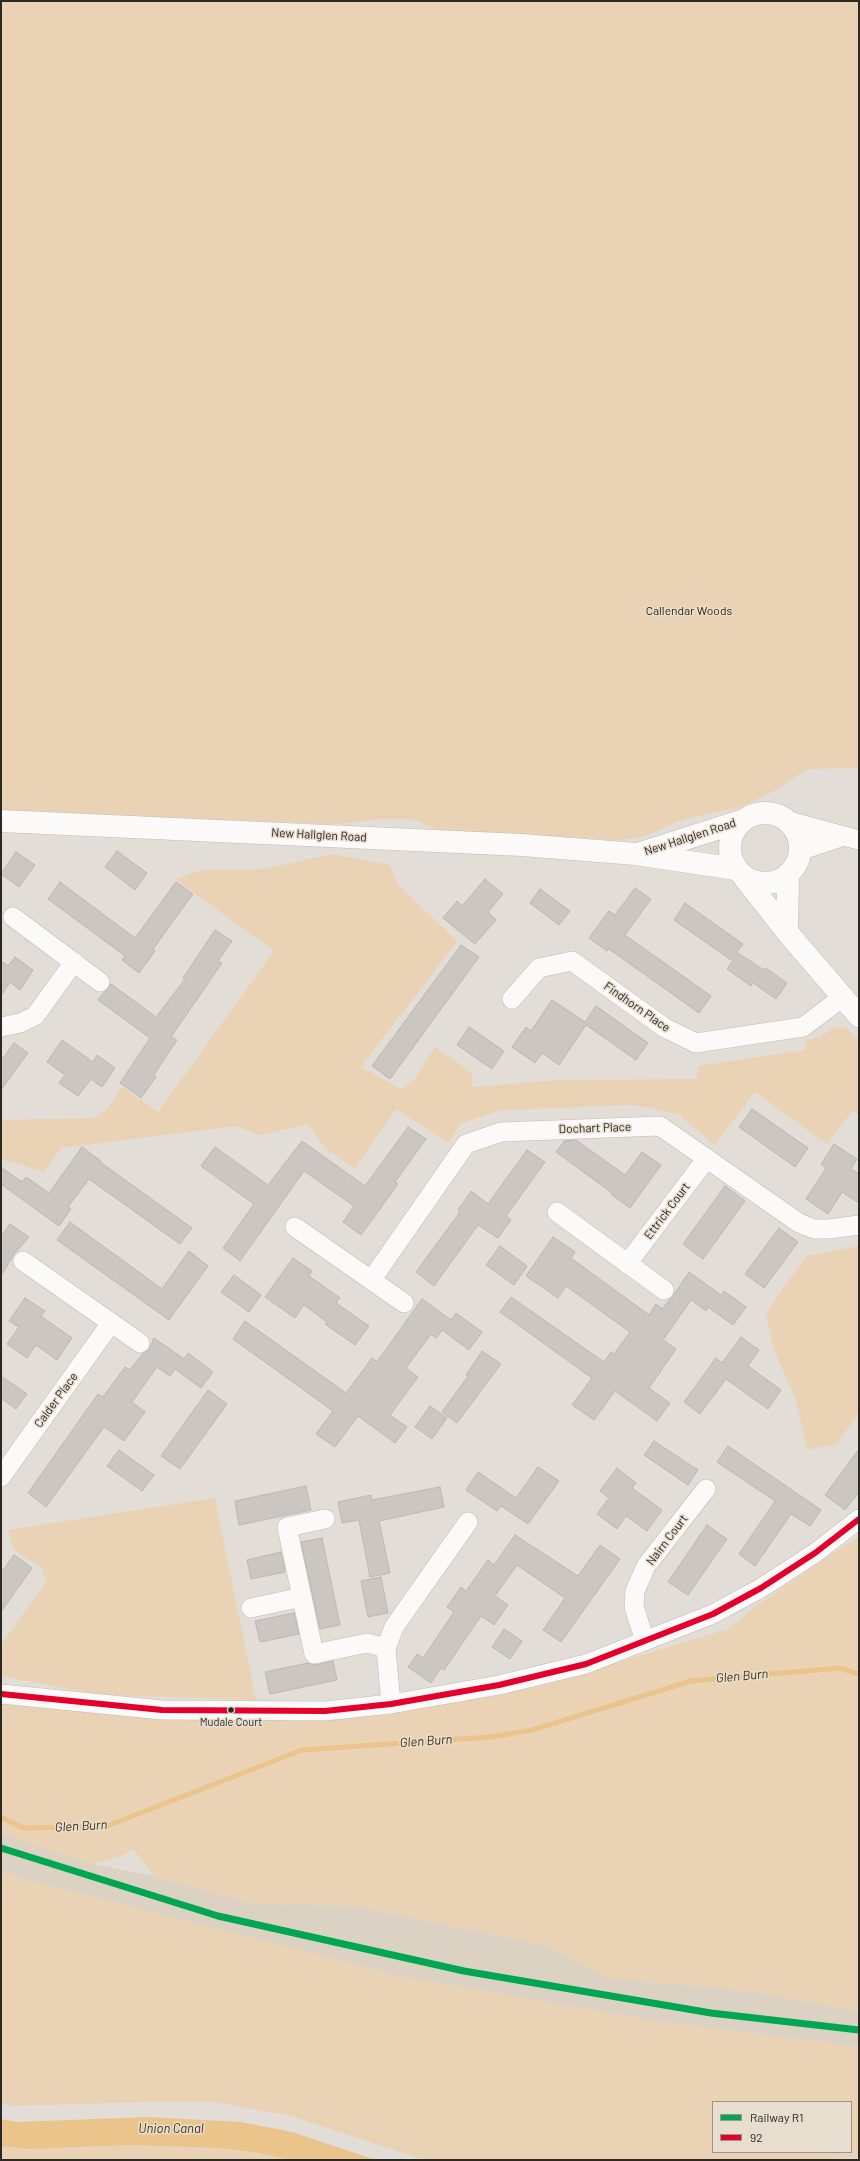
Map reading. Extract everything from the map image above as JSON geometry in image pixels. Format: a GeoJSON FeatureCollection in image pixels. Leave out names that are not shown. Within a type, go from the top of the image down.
{"type":"FeatureCollection","features":[{"type":"Feature","properties":{"kind":"street"},"geometry":{"type":"LineString","coordinates":[[851,838],[785,820],[777,816],[760,814],[744,820],[733,833],[730,841],[732,860],[740,872],[787,932],[802,947],[859,1016]]}},
{"type":"Feature","properties":{"kind":"street","name":"New Hallglen Road"},"geometry":{"type":"LineString","coordinates":[[636,854],[744,820]]}},
{"type":"Feature","properties":{"kind":"street"},"geometry":{"type":"LineString","coordinates":[[740,872],[762,883],[771,882],[788,874],[798,859],[799,851],[796,833],[785,820]]}},
{"type":"Feature","properties":{"kind":"street","name":"New Hallglen Road"},"geometry":{"type":"LineString","coordinates":[[1,821],[457,841],[636,854],[740,872]]}},
{"type":"Feature","properties":{"kind":"street"},"geometry":{"type":"LineString","coordinates":[[799,851],[851,838]]}},
{"type":"Feature","properties":{"kind":"street"},"geometry":{"type":"LineString","coordinates":[[787,932],[788,874]]}},
{"type":"Feature","properties":{"kind":"street"},"geometry":{"type":"LineString","coordinates":[[13,917],[100,982]]}},
{"type":"Feature","properties":{"kind":"street","name":"Findhorn Place"},"geometry":{"type":"LineString","coordinates":[[512,999],[539,968],[572,961],[665,1028],[696,1043],[803,1027],[843,997]]}},
{"type":"Feature","properties":{"kind":"street"},"geometry":{"type":"LineString","coordinates":[[1,1027],[20,1023],[35,1016],[74,962]]}},
{"type":"Feature","properties":{"kind":"street","name":"Dochart Place"},"geometry":{"type":"LineString","coordinates":[[372,1279],[466,1144],[501,1132],[660,1126],[708,1158],[799,1223],[821,1229],[859,1225]]}},
{"type":"Feature","properties":{"kind":"street","name":"Ettrick Court"},"geometry":{"type":"LineString","coordinates":[[627,1264],[708,1158]]}},
{"type":"Feature","properties":{"kind":"street"},"geometry":{"type":"LineString","coordinates":[[557,1212],[664,1290]]}},
{"type":"Feature","properties":{"kind":"street"},"geometry":{"type":"LineString","coordinates":[[295,1227],[372,1279],[404,1303]]}},
{"type":"Feature","properties":{"kind":"street"},"geometry":{"type":"LineString","coordinates":[[23,1261],[140,1344]]}},
{"type":"Feature","properties":{"kind":"street","name":"Calder Place"},"geometry":{"type":"LineString","coordinates":[[1,1476],[111,1323]]}},
{"type":"Feature","properties":{"kind":"street","name":"Nairn Court"},"geometry":{"type":"LineString","coordinates":[[645,1641],[634,1607],[635,1591],[646,1566],[706,1489]]}},
{"type":"Feature","properties":{"kind":"street"},"geometry":{"type":"LineString","coordinates":[[325,1519],[287,1527],[314,1654],[367,1643],[386,1648]]}},
{"type":"Feature","properties":{"kind":"street"},"geometry":{"type":"LineString","coordinates":[[1,1694],[162,1710],[325,1711],[391,1704],[499,1685],[586,1664],[713,1614],[761,1588],[815,1553],[859,1519]]}},
{"type":"Feature","properties":{"kind":"street"},"geometry":{"type":"LineString","coordinates":[[391,1704],[386,1648],[394,1627],[468,1522]]}},
{"type":"Feature","properties":{"kind":"street"},"geometry":{"type":"LineString","coordinates":[[251,1608],[302,1597]]}},
{"type":"Feature","properties":{"kind":"shaded area"},"geometry":{"type":"Polygon","coordinates":[[[1,1833],[92,1864],[154,1876],[254,1904],[354,1906],[546,1945],[607,1978],[750,1991],[859,2011],[859,2047],[648,2020],[399,1976],[31,1881],[1,1871],[1,1833]]]}},
{"type":"Feature","properties":{"kind":"green space","name":"Callendar Woods"},"geometry":{"type":"Polygon","coordinates":[[[1,1],[859,1],[859,768],[807,769],[774,791],[741,807],[684,819],[645,836],[620,840],[440,830],[411,819],[382,819],[337,824],[1,811],[1,1]]]}},
{"type":"Feature","properties":{"kind":"green space"},"geometry":{"type":"Polygon","coordinates":[[[331,854],[390,865],[398,885],[457,941],[361,1067],[401,1089],[414,1080],[435,1047],[471,1072],[473,1087],[559,1080],[697,1079],[698,1066],[806,1050],[805,1040],[820,1037],[835,1027],[846,1028],[857,1039],[859,1045],[859,1115],[853,1110],[827,1144],[755,1092],[715,1145],[678,1114],[634,1105],[501,1110],[460,1124],[449,1143],[396,1109],[355,1168],[325,1148],[308,1124],[259,1135],[236,1126],[61,1148],[44,1172],[1,1159],[1,1120],[94,1118],[107,1109],[122,1087],[158,1112],[274,951],[175,879],[201,870],[265,869],[331,854]]]}},
{"type":"Feature","properties":{"kind":"green space"},"geometry":{"type":"Polygon","coordinates":[[[859,1246],[859,1412],[838,1443],[807,1450],[796,1400],[773,1348],[766,1313],[806,1256],[859,1246]]]}},
{"type":"Feature","properties":{"kind":"green space"},"geometry":{"type":"Polygon","coordinates":[[[215,1498],[256,1700],[101,1695],[1,1676],[1,1645],[46,1582],[42,1568],[14,1550],[8,1530],[215,1498]]]}},
{"type":"Feature","properties":{"kind":"green space"},"geometry":{"type":"Polygon","coordinates":[[[859,1536],[859,2011],[750,1991],[607,1978],[546,1945],[354,1906],[254,1904],[154,1876],[133,1849],[119,1857],[92,1864],[1,1833],[1,1701],[31,1707],[165,1719],[247,1721],[320,1717],[428,1706],[537,1687],[728,1629],[759,1604],[859,1536]]]}},
{"type":"Feature","properties":{"kind":"green space"},"geometry":{"type":"Polygon","coordinates":[[[1,1871],[31,1881],[399,1976],[648,2020],[859,2047],[859,2157],[802,2160],[424,2160],[291,2116],[215,2102],[144,2102],[9,2106],[1,2103],[1,1871]]]}},
{"type":"Feature","properties":{"kind":"green space"},"geometry":{"type":"Polygon","coordinates":[[[133,2145],[217,2148],[253,2152],[291,2160],[1,2160],[1,2146],[28,2149],[133,2145]]]}},
{"type":"Feature","properties":{"kind":"water","name":"Union Canal"},"geometry":{"type":"Polygon","coordinates":[[[147,2117],[241,2122],[292,2132],[376,2160],[291,2160],[253,2152],[217,2148],[133,2145],[28,2149],[1,2146],[1,2119],[17,2122],[147,2117]]]}},
{"type":"Feature","properties":{"kind":"building"},"geometry":{"type":"Polygon","coordinates":[[[117,851],[147,873],[135,890],[105,867],[117,851]]]}},
{"type":"Feature","properties":{"kind":"building"},"geometry":{"type":"Polygon","coordinates":[[[16,852],[35,865],[19,887],[1,874],[16,852]]]}},
{"type":"Feature","properties":{"kind":"building"},"geometry":{"type":"Polygon","coordinates":[[[485,879],[503,894],[488,912],[496,920],[475,944],[443,918],[457,901],[462,906],[485,879]]]}},
{"type":"Feature","properties":{"kind":"building"},"geometry":{"type":"Polygon","coordinates":[[[60,882],[135,938],[176,882],[193,894],[153,949],[155,951],[139,973],[122,960],[125,956],[48,899],[60,882]]]}},
{"type":"Feature","properties":{"kind":"building"},"geometry":{"type":"Polygon","coordinates":[[[635,888],[651,899],[625,935],[711,996],[699,1013],[609,949],[607,951],[589,938],[609,911],[615,915],[635,888]]]}},
{"type":"Feature","properties":{"kind":"building"},"geometry":{"type":"Polygon","coordinates":[[[540,889],[570,911],[559,925],[530,903],[540,889]]]}},
{"type":"Feature","properties":{"kind":"building"},"geometry":{"type":"Polygon","coordinates":[[[685,903],[743,944],[731,960],[674,920],[685,903]]]}},
{"type":"Feature","properties":{"kind":"building"},"geometry":{"type":"Polygon","coordinates":[[[215,930],[232,941],[218,961],[222,963],[171,1037],[177,1040],[154,1075],[156,1077],[141,1098],[120,1083],[150,1038],[98,1000],[111,984],[156,1017],[185,979],[183,978],[215,930]]]}},
{"type":"Feature","properties":{"kind":"building"},"geometry":{"type":"Polygon","coordinates":[[[461,945],[479,957],[390,1079],[372,1066],[461,945]]]}},
{"type":"Feature","properties":{"kind":"building"},"geometry":{"type":"Polygon","coordinates":[[[738,953],[764,970],[766,968],[787,983],[776,999],[753,983],[751,986],[727,969],[738,953]]]}},
{"type":"Feature","properties":{"kind":"building"},"geometry":{"type":"Polygon","coordinates":[[[15,957],[33,970],[20,990],[10,982],[1,996],[1,961],[8,966],[15,957]]]}},
{"type":"Feature","properties":{"kind":"building"},"geometry":{"type":"Polygon","coordinates":[[[552,1000],[585,1022],[596,1006],[648,1043],[636,1060],[586,1025],[559,1065],[542,1053],[535,1063],[512,1047],[526,1027],[531,1031],[552,1000]]]}},
{"type":"Feature","properties":{"kind":"building"},"geometry":{"type":"Polygon","coordinates":[[[469,1027],[504,1051],[492,1069],[457,1045],[469,1027]]]}},
{"type":"Feature","properties":{"kind":"building"},"geometry":{"type":"Polygon","coordinates":[[[62,1040],[93,1062],[97,1055],[115,1068],[102,1087],[91,1079],[78,1096],[59,1083],[65,1075],[47,1062],[62,1040]]]}},
{"type":"Feature","properties":{"kind":"building"},"geometry":{"type":"Polygon","coordinates":[[[14,1043],[28,1053],[1,1090],[1,1061],[14,1043]]]}},
{"type":"Feature","properties":{"kind":"building"},"geometry":{"type":"Polygon","coordinates":[[[752,1109],[808,1148],[795,1167],[739,1127],[752,1109]]]}},
{"type":"Feature","properties":{"kind":"building"},"geometry":{"type":"Polygon","coordinates":[[[408,1127],[426,1139],[395,1182],[398,1184],[361,1235],[343,1222],[354,1206],[304,1171],[240,1261],[223,1248],[254,1204],[201,1166],[215,1147],[268,1185],[302,1141],[365,1186],[408,1127]]]}},
{"type":"Feature","properties":{"kind":"building"},"geometry":{"type":"Polygon","coordinates":[[[576,1140],[625,1175],[642,1152],[661,1165],[630,1208],[556,1152],[564,1141],[576,1140]]]}},
{"type":"Feature","properties":{"kind":"building"},"geometry":{"type":"Polygon","coordinates":[[[834,1144],[857,1159],[851,1169],[859,1174],[859,1203],[842,1192],[828,1214],[806,1199],[826,1168],[821,1164],[834,1144]]]}},
{"type":"Feature","properties":{"kind":"building"},"geometry":{"type":"Polygon","coordinates":[[[82,1147],[101,1161],[100,1162],[192,1228],[180,1244],[89,1179],[68,1207],[71,1209],[59,1226],[1,1184],[1,1167],[22,1182],[26,1177],[49,1193],[82,1147]]]}},
{"type":"Feature","properties":{"kind":"building"},"geometry":{"type":"Polygon","coordinates":[[[527,1150],[545,1162],[506,1216],[511,1220],[498,1238],[478,1225],[434,1286],[416,1272],[460,1212],[458,1210],[471,1191],[488,1204],[527,1150]]]}},
{"type":"Feature","properties":{"kind":"building"},"geometry":{"type":"Polygon","coordinates":[[[725,1186],[745,1201],[703,1259],[683,1244],[725,1186]]]}},
{"type":"Feature","properties":{"kind":"building"},"geometry":{"type":"Polygon","coordinates":[[[70,1222],[162,1289],[189,1251],[208,1266],[169,1320],[57,1240],[70,1222]]]}},
{"type":"Feature","properties":{"kind":"building"},"geometry":{"type":"Polygon","coordinates":[[[10,1224],[29,1237],[14,1254],[1,1276],[1,1237],[10,1224]]]}},
{"type":"Feature","properties":{"kind":"building"},"geometry":{"type":"Polygon","coordinates":[[[779,1228],[798,1242],[764,1288],[745,1274],[779,1228]]]}},
{"type":"Feature","properties":{"kind":"building"},"geometry":{"type":"Polygon","coordinates":[[[553,1237],[575,1252],[571,1258],[649,1315],[656,1304],[662,1309],[673,1296],[689,1272],[721,1295],[724,1291],[746,1307],[733,1325],[708,1307],[706,1311],[691,1300],[663,1340],[676,1349],[649,1388],[670,1403],[657,1421],[615,1391],[594,1420],[572,1405],[592,1378],[500,1312],[511,1297],[604,1362],[611,1352],[614,1354],[630,1332],[566,1286],[558,1298],[526,1276],[553,1237]]]}},
{"type":"Feature","properties":{"kind":"building"},"geometry":{"type":"Polygon","coordinates":[[[500,1246],[527,1266],[514,1285],[486,1265],[500,1246]]]}},
{"type":"Feature","properties":{"kind":"building"},"geometry":{"type":"Polygon","coordinates":[[[293,1258],[312,1271],[309,1276],[340,1298],[336,1303],[369,1326],[355,1345],[325,1324],[327,1322],[304,1305],[295,1318],[265,1297],[293,1258]]]}},
{"type":"Feature","properties":{"kind":"building"},"geometry":{"type":"Polygon","coordinates":[[[234,1275],[261,1295],[249,1312],[221,1292],[234,1275]]]}},
{"type":"Feature","properties":{"kind":"building"},"geometry":{"type":"Polygon","coordinates":[[[25,1298],[45,1311],[41,1316],[72,1338],[57,1360],[36,1345],[27,1358],[7,1344],[19,1327],[9,1321],[25,1298]]]}},
{"type":"Feature","properties":{"kind":"building"},"geometry":{"type":"Polygon","coordinates":[[[422,1299],[451,1320],[456,1313],[482,1332],[469,1350],[442,1330],[436,1338],[431,1334],[406,1368],[418,1377],[390,1415],[407,1427],[395,1443],[358,1416],[335,1447],[316,1434],[333,1411],[233,1339],[245,1321],[346,1393],[372,1358],[377,1362],[422,1299]]]}},
{"type":"Feature","properties":{"kind":"building"},"geometry":{"type":"Polygon","coordinates":[[[741,1337],[759,1350],[748,1366],[781,1390],[768,1409],[726,1379],[700,1414],[684,1402],[716,1358],[722,1363],[741,1337]]]}},
{"type":"Feature","properties":{"kind":"building"},"geometry":{"type":"Polygon","coordinates":[[[154,1338],[184,1359],[188,1353],[213,1372],[201,1388],[175,1369],[170,1376],[157,1367],[132,1402],[145,1412],[124,1441],[104,1427],[46,1507],[28,1493],[98,1394],[103,1397],[125,1367],[130,1370],[143,1353],[149,1350],[154,1338]]]}},
{"type":"Feature","properties":{"kind":"building"},"geometry":{"type":"Polygon","coordinates":[[[482,1351],[501,1364],[457,1423],[442,1412],[468,1376],[466,1375],[482,1351]]]}},
{"type":"Feature","properties":{"kind":"building"},"geometry":{"type":"Polygon","coordinates":[[[1,1376],[27,1394],[16,1409],[1,1398],[1,1376]]]}},
{"type":"Feature","properties":{"kind":"building"},"geometry":{"type":"Polygon","coordinates":[[[208,1390],[227,1404],[180,1469],[161,1456],[208,1390]]]}},
{"type":"Feature","properties":{"kind":"building"},"geometry":{"type":"Polygon","coordinates":[[[430,1406],[447,1418],[432,1439],[415,1427],[430,1406]]]}},
{"type":"Feature","properties":{"kind":"building"},"geometry":{"type":"Polygon","coordinates":[[[654,1441],[698,1470],[688,1485],[644,1455],[654,1441]]]}},
{"type":"Feature","properties":{"kind":"building"},"geometry":{"type":"Polygon","coordinates":[[[728,1446],[821,1510],[810,1526],[791,1514],[755,1566],[739,1554],[775,1501],[717,1462],[728,1446]]]}},
{"type":"Feature","properties":{"kind":"building"},"geometry":{"type":"Polygon","coordinates":[[[859,1449],[859,1492],[845,1510],[825,1495],[859,1449]]]}},
{"type":"Feature","properties":{"kind":"building"},"geometry":{"type":"Polygon","coordinates":[[[119,1450],[154,1475],[142,1491],[107,1466],[119,1450]]]}},
{"type":"Feature","properties":{"kind":"building"},"geometry":{"type":"Polygon","coordinates":[[[538,1467],[559,1481],[528,1524],[501,1506],[497,1511],[466,1490],[478,1472],[516,1498],[538,1467]]]}},
{"type":"Feature","properties":{"kind":"building"},"geometry":{"type":"Polygon","coordinates":[[[617,1468],[636,1483],[632,1488],[662,1510],[647,1531],[626,1516],[617,1529],[597,1514],[609,1498],[600,1491],[617,1468]]]}},
{"type":"Feature","properties":{"kind":"building"},"geometry":{"type":"Polygon","coordinates":[[[306,1486],[311,1510],[239,1525],[235,1501],[306,1486]]]}},
{"type":"Feature","properties":{"kind":"building"},"geometry":{"type":"Polygon","coordinates":[[[440,1487],[444,1507],[379,1521],[390,1573],[370,1577],[359,1520],[342,1523],[338,1502],[371,1495],[372,1500],[440,1487]]]}},
{"type":"Feature","properties":{"kind":"building"},"geometry":{"type":"Polygon","coordinates":[[[707,1525],[727,1539],[688,1595],[668,1582],[707,1525]]]}},
{"type":"Feature","properties":{"kind":"building"},"geometry":{"type":"Polygon","coordinates":[[[515,1535],[578,1576],[600,1545],[620,1559],[561,1642],[543,1630],[565,1598],[517,1565],[495,1596],[508,1605],[494,1625],[481,1616],[444,1670],[441,1668],[431,1683],[408,1667],[417,1654],[423,1658],[454,1612],[447,1607],[461,1587],[466,1591],[488,1560],[494,1565],[515,1535]]]}},
{"type":"Feature","properties":{"kind":"building"},"geometry":{"type":"Polygon","coordinates":[[[322,1538],[340,1625],[320,1629],[301,1542],[322,1538]]]}},
{"type":"Feature","properties":{"kind":"building"},"geometry":{"type":"Polygon","coordinates":[[[281,1552],[285,1572],[251,1579],[247,1560],[281,1552]]]}},
{"type":"Feature","properties":{"kind":"building"},"geometry":{"type":"Polygon","coordinates":[[[14,1555],[32,1568],[1,1612],[1,1573],[14,1555]]]}},
{"type":"Feature","properties":{"kind":"building"},"geometry":{"type":"Polygon","coordinates":[[[381,1577],[388,1613],[368,1617],[361,1581],[381,1577]]]}},
{"type":"Feature","properties":{"kind":"building"},"geometry":{"type":"Polygon","coordinates":[[[294,1613],[299,1634],[260,1642],[255,1621],[294,1613]]]}},
{"type":"Feature","properties":{"kind":"building"},"geometry":{"type":"Polygon","coordinates":[[[504,1629],[522,1641],[510,1659],[492,1647],[504,1629]]]}},
{"type":"Feature","properties":{"kind":"building"},"geometry":{"type":"Polygon","coordinates":[[[333,1661],[337,1680],[270,1694],[265,1672],[308,1663],[316,1665],[333,1661]]]}},
{"type":"Feature","properties":{"kind":"waterway","name":"Glen Burn"},"geometry":{"type":"LineString","coordinates":[[1,1817],[23,1828],[107,1826],[302,1750],[491,1737],[532,1730],[691,1681],[839,1668],[859,1674]]}},
{"type":"Feature","properties":{"kind":"rail line","name":"R1"},"geometry":{"type":"LineString","coordinates":[[1,1848],[218,1916],[464,1971],[711,2013],[859,2030]]}},
{"type":"Feature","properties":{"kind":"transit line","name":"92"},"geometry":{"type":"LineString","coordinates":[[1,1694],[162,1710],[325,1711],[391,1704],[499,1685],[586,1664],[713,1614],[761,1588],[815,1553],[859,1519]]}},
{"type":"Feature","properties":{"kind":"place","name":"Mudale Court"},"geometry":{"type":"Point","coordinates":[231,1710]}}]}
